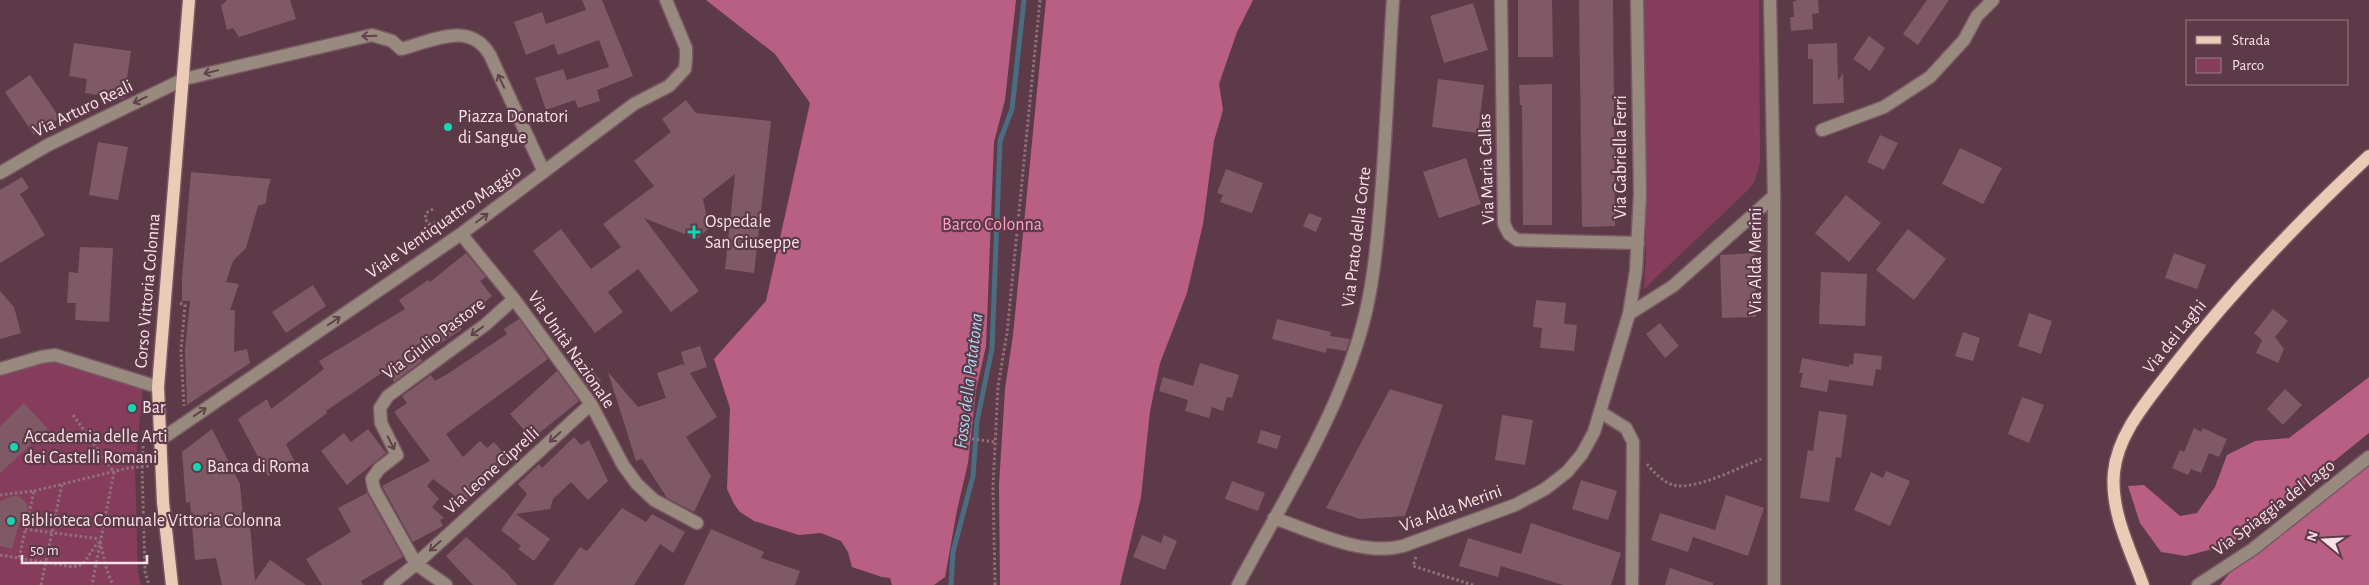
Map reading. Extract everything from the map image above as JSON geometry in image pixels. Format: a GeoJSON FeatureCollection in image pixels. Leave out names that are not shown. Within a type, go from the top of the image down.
{"type":"FeatureCollection","features":[{"type":"Feature","properties":{"kind":"main road","name":"Corso Vittoria Colonna"},"geometry":{"type":"LineString","coordinates":[[172,585],[160,464],[158,387],[189,0]]}},
{"type":"Feature","properties":{"kind":"main road","name":"Via dei Laghi"},"geometry":{"type":"LineString","coordinates":[[2143,585],[2120,521],[2115,497],[2114,469],[2125,435],[2146,403],[2187,349],[2246,280],[2298,224],[2369,156]]}},
{"type":"Feature","properties":{"kind":"street","name":"Viale Ventiquattro Maggio"},"geometry":{"type":"LineString","coordinates":[[160,440],[461,234],[634,104],[669,86],[685,69],[686,48],[666,0]]}},
{"type":"Feature","properties":{"kind":"street","name":"Via Prato della Corte"},"geometry":{"type":"LineString","coordinates":[[1238,585],[1339,391],[1355,352],[1366,314],[1375,264],[1385,155],[1393,0]]}},
{"type":"Feature","properties":{"kind":"street","name":"Via Maria Callas"},"geometry":{"type":"LineString","coordinates":[[1501,0],[1504,224],[1506,231],[1517,240],[1638,243]]}},
{"type":"Feature","properties":{"kind":"street","name":"Via Gabriella Ferri"},"geometry":{"type":"LineString","coordinates":[[1629,314],[1638,243],[1640,194],[1637,0]]}},
{"type":"Feature","properties":{"kind":"street"},"geometry":{"type":"LineString","coordinates":[[1770,0],[1774,196]]}},
{"type":"Feature","properties":{"kind":"street"},"geometry":{"type":"LineString","coordinates":[[1822,130],[1884,107],[1930,77],[1964,40],[1977,16],[1993,0]]}},
{"type":"Feature","properties":{"kind":"street","name":"Via Arturo Reali"},"geometry":{"type":"LineString","coordinates":[[0,173],[48,145],[184,79],[361,36],[382,37],[401,49],[451,36],[467,35],[477,39],[485,46],[544,172]]}},
{"type":"Feature","properties":{"kind":"street","name":"Via Alda Merini"},"geometry":{"type":"LineString","coordinates":[[1274,518],[1368,548],[1393,548],[1515,505],[1554,482],[1567,472],[1582,454],[1592,436],[1629,314],[1673,286],[1774,196]]}},
{"type":"Feature","properties":{"kind":"street","name":"Via Alda Merini"},"geometry":{"type":"LineString","coordinates":[[1774,196],[1774,585]]}},
{"type":"Feature","properties":{"kind":"street","name":"Via Unità Nazionale"},"geometry":{"type":"LineString","coordinates":[[461,234],[514,299],[591,404],[624,465],[637,484],[654,500],[697,523]]}},
{"type":"Feature","properties":{"kind":"street","name":"Via Giulio Pastore"},"geometry":{"type":"LineString","coordinates":[[416,564],[374,489],[372,479],[379,469],[397,455],[381,423],[380,408],[388,396],[485,325],[514,299]]}},
{"type":"Feature","properties":{"kind":"street"},"geometry":{"type":"LineString","coordinates":[[0,369],[41,356],[55,355],[158,387]]}},
{"type":"Feature","properties":{"kind":"street","name":"Via Leone Ciprelli"},"geometry":{"type":"LineString","coordinates":[[390,585],[416,564],[591,404]]}},
{"type":"Feature","properties":{"kind":"street"},"geometry":{"type":"LineString","coordinates":[[1600,412],[1626,428],[1633,445],[1632,585]]}},
{"type":"Feature","properties":{"kind":"street","name":"Via Spiaggia del Lago"},"geometry":{"type":"LineString","coordinates":[[2198,585],[2253,549],[2369,457]]}},
{"type":"Feature","properties":{"kind":"street"},"geometry":{"type":"LineString","coordinates":[[416,564],[446,585]]}},
{"type":"Feature","properties":{"kind":"path"},"geometry":{"type":"LineString","coordinates":[[995,585],[993,487],[998,386],[1007,333],[1040,0]]}},
{"type":"Feature","properties":{"kind":"path"},"geometry":{"type":"LineString","coordinates":[[433,209],[426,213],[425,220],[429,224],[434,223],[438,230]]}},
{"type":"Feature","properties":{"kind":"path"},"geometry":{"type":"LineString","coordinates":[[74,415],[114,472],[92,585]]}},
{"type":"Feature","properties":{"kind":"path"},"geometry":{"type":"LineString","coordinates":[[144,430],[142,467],[145,572],[149,585]]}},
{"type":"Feature","properties":{"kind":"path"},"geometry":{"type":"LineString","coordinates":[[952,436],[995,442]]}},
{"type":"Feature","properties":{"kind":"path"},"geometry":{"type":"LineString","coordinates":[[1633,445],[1651,470],[1667,482],[1677,486],[1692,484],[1720,475],[1774,454]]}},
{"type":"Feature","properties":{"kind":"path"},"geometry":{"type":"LineString","coordinates":[[0,494],[34,491],[114,472],[160,464]]}},
{"type":"Feature","properties":{"kind":"path"},"geometry":{"type":"LineString","coordinates":[[42,585],[48,563],[62,484]]}},
{"type":"Feature","properties":{"kind":"path"},"geometry":{"type":"LineString","coordinates":[[19,558],[34,491]]}},
{"type":"Feature","properties":{"kind":"path"},"geometry":{"type":"LineString","coordinates":[[25,528],[100,539]]}},
{"type":"Feature","properties":{"kind":"path"},"geometry":{"type":"LineString","coordinates":[[0,555],[73,567],[83,564],[100,539]]}},
{"type":"Feature","properties":{"kind":"path"},"geometry":{"type":"LineString","coordinates":[[100,539],[107,571],[113,585]]}},
{"type":"Feature","properties":{"kind":"path"},"geometry":{"type":"LineString","coordinates":[[1422,539],[1414,566],[1473,585]]}},
{"type":"Feature","properties":{"kind":"green space"},"geometry":{"type":"Polygon","coordinates":[[[1643,0],[1759,0],[1760,162],[1755,181],[1747,191],[1644,289],[1646,253],[1643,0]]]}},
{"type":"Feature","properties":{"kind":"green space"},"geometry":{"type":"Polygon","coordinates":[[[53,362],[143,388],[135,468],[138,573],[141,585],[0,585],[0,375],[41,363],[53,362]]]}},
{"type":"Feature","properties":{"kind":"shaded area"},"geometry":{"type":"Polygon","coordinates":[[[706,0],[1016,0],[1005,100],[994,142],[986,346],[976,390],[968,463],[945,577],[934,585],[892,585],[890,578],[852,567],[848,552],[841,541],[821,533],[799,535],[754,521],[740,512],[727,489],[730,408],[714,359],[766,301],[810,103],[775,54],[706,0]]]}},
{"type":"Feature","properties":{"kind":"shaded area"},"geometry":{"type":"Polygon","coordinates":[[[1046,0],[1253,0],[1237,32],[1219,84],[1223,110],[1214,141],[1203,224],[1187,293],[1160,363],[1150,411],[1141,497],[1120,585],[1000,585],[999,485],[1005,389],[1013,335],[1046,0]]]}},
{"type":"Feature","properties":{"kind":"shaded area"},"geometry":{"type":"Polygon","coordinates":[[[2369,377],[2369,433],[2231,544],[2186,556],[2161,552],[2140,523],[2128,486],[2144,485],[2180,516],[2197,513],[2215,487],[2227,455],[2255,441],[2289,438],[2369,377]]]}},
{"type":"Feature","properties":{"kind":"shaded area"},"geometry":{"type":"Polygon","coordinates":[[[2369,462],[2369,585],[2220,585],[2236,565],[2369,462]]]}},
{"type":"Feature","properties":{"kind":"building"},"geometry":{"type":"Polygon","coordinates":[[[227,0],[290,0],[296,19],[239,37],[233,28],[227,30],[221,6],[227,0]]]}},
{"type":"Feature","properties":{"kind":"building"},"geometry":{"type":"Polygon","coordinates":[[[582,0],[602,0],[633,76],[597,90],[600,101],[578,108],[575,100],[546,110],[535,78],[563,69],[567,80],[609,67],[599,40],[558,55],[554,44],[526,55],[514,22],[542,12],[546,24],[586,10],[582,0]]]}},
{"type":"Feature","properties":{"kind":"building"},"geometry":{"type":"Polygon","coordinates":[[[1518,0],[1552,0],[1553,57],[1518,57],[1518,0]]]}},
{"type":"Feature","properties":{"kind":"building"},"geometry":{"type":"Polygon","coordinates":[[[1579,0],[1613,0],[1615,226],[1582,227],[1579,0]]]}},
{"type":"Feature","properties":{"kind":"building"},"geometry":{"type":"Polygon","coordinates":[[[1797,0],[1818,0],[1819,13],[1812,14],[1813,29],[1791,31],[1790,17],[1794,17],[1793,2],[1797,0]]]}},
{"type":"Feature","properties":{"kind":"building"},"geometry":{"type":"Polygon","coordinates":[[[1927,0],[1949,0],[1918,45],[1903,34],[1927,0]]]}},
{"type":"Feature","properties":{"kind":"building"},"geometry":{"type":"Polygon","coordinates":[[[1473,3],[1488,50],[1444,63],[1430,16],[1473,3]]]}},
{"type":"Feature","properties":{"kind":"building"},"geometry":{"type":"Polygon","coordinates":[[[1869,36],[1885,48],[1870,71],[1853,59],[1869,36]]]}},
{"type":"Feature","properties":{"kind":"building"},"geometry":{"type":"Polygon","coordinates":[[[74,43],[131,51],[124,99],[85,93],[87,79],[69,76],[74,43]]]}},
{"type":"Feature","properties":{"kind":"building"},"geometry":{"type":"Polygon","coordinates":[[[1837,43],[1838,81],[1843,73],[1844,103],[1813,104],[1813,59],[1808,59],[1808,44],[1837,43]]]}},
{"type":"Feature","properties":{"kind":"building"},"geometry":{"type":"Polygon","coordinates":[[[30,75],[60,118],[34,135],[5,92],[30,75]]]}},
{"type":"Feature","properties":{"kind":"building"},"geometry":{"type":"Polygon","coordinates":[[[1438,79],[1484,85],[1478,133],[1432,127],[1438,79]]]}},
{"type":"Feature","properties":{"kind":"building"},"geometry":{"type":"Polygon","coordinates":[[[1552,84],[1552,225],[1523,225],[1522,105],[1520,105],[1519,85],[1552,84]]]}},
{"type":"Feature","properties":{"kind":"building","name":"Ospedale San Giuseppe"},"geometry":{"type":"Polygon","coordinates":[[[686,100],[696,113],[771,121],[754,273],[725,269],[735,174],[703,199],[709,228],[697,239],[644,218],[699,291],[671,312],[638,269],[608,292],[623,312],[595,333],[533,251],[561,229],[591,269],[621,247],[603,224],[654,186],[634,161],[671,132],[662,119],[686,100]]]}},
{"type":"Feature","properties":{"kind":"building"},"geometry":{"type":"Polygon","coordinates":[[[1880,135],[1898,143],[1884,170],[1867,162],[1880,135]]]}},
{"type":"Feature","properties":{"kind":"building"},"geometry":{"type":"Polygon","coordinates":[[[98,142],[128,147],[118,200],[89,195],[98,142]]]}},
{"type":"Feature","properties":{"kind":"building"},"geometry":{"type":"Polygon","coordinates":[[[1960,148],[2002,168],[1983,204],[1942,184],[1960,148]]]}},
{"type":"Feature","properties":{"kind":"building"},"geometry":{"type":"Polygon","coordinates":[[[1466,158],[1481,204],[1439,218],[1423,172],[1466,158]]]}},
{"type":"Feature","properties":{"kind":"building"},"geometry":{"type":"Polygon","coordinates":[[[1226,169],[1263,183],[1252,213],[1220,202],[1223,195],[1217,193],[1226,169]]]}},
{"type":"Feature","properties":{"kind":"building"},"geometry":{"type":"Polygon","coordinates":[[[191,172],[271,179],[266,203],[258,206],[246,248],[233,261],[226,282],[239,284],[230,310],[235,310],[234,352],[247,349],[250,363],[187,405],[185,350],[190,301],[182,301],[182,278],[191,172]]]}},
{"type":"Feature","properties":{"kind":"building"},"geometry":{"type":"Polygon","coordinates":[[[22,177],[29,188],[20,194],[45,235],[0,263],[0,190],[22,177]]]}},
{"type":"Feature","properties":{"kind":"building"},"geometry":{"type":"Polygon","coordinates":[[[1846,195],[1881,223],[1849,262],[1815,233],[1846,195]]]}},
{"type":"Feature","properties":{"kind":"building"},"geometry":{"type":"Polygon","coordinates":[[[1309,213],[1322,218],[1316,232],[1303,226],[1309,213]]]}},
{"type":"Feature","properties":{"kind":"building"},"geometry":{"type":"Polygon","coordinates":[[[1908,229],[1946,259],[1914,300],[1876,270],[1908,229]]]}},
{"type":"Feature","properties":{"kind":"building"},"geometry":{"type":"Polygon","coordinates":[[[80,247],[113,248],[109,322],[75,320],[76,303],[67,303],[69,272],[78,273],[80,247]]]}},
{"type":"Feature","properties":{"kind":"building"},"geometry":{"type":"Polygon","coordinates":[[[466,253],[486,277],[480,281],[492,296],[459,324],[462,329],[420,357],[422,361],[394,382],[386,370],[326,411],[327,413],[286,444],[295,462],[268,476],[238,419],[267,399],[271,409],[324,369],[319,361],[405,309],[399,300],[428,280],[430,282],[466,253]]]}},
{"type":"Feature","properties":{"kind":"building"},"geometry":{"type":"Polygon","coordinates":[[[1755,253],[1756,317],[1722,318],[1720,255],[1755,253]]]}},
{"type":"Feature","properties":{"kind":"building"},"geometry":{"type":"Polygon","coordinates":[[[2174,253],[2206,265],[2197,289],[2165,278],[2174,253]]]}},
{"type":"Feature","properties":{"kind":"building"},"geometry":{"type":"Polygon","coordinates":[[[1821,272],[1867,274],[1865,326],[1819,324],[1821,272]]]}},
{"type":"Feature","properties":{"kind":"building"},"geometry":{"type":"Polygon","coordinates":[[[313,285],[326,306],[286,333],[272,312],[313,285]]]}},
{"type":"Feature","properties":{"kind":"building"},"geometry":{"type":"Polygon","coordinates":[[[0,291],[14,307],[21,333],[0,339],[0,291]]]}},
{"type":"Feature","properties":{"kind":"building"},"geometry":{"type":"Polygon","coordinates":[[[1536,300],[1566,303],[1564,324],[1577,325],[1574,351],[1540,348],[1542,328],[1533,327],[1536,300]]]}},
{"type":"Feature","properties":{"kind":"building"},"geometry":{"type":"Polygon","coordinates":[[[2273,309],[2288,321],[2275,337],[2284,349],[2278,363],[2256,353],[2262,340],[2254,333],[2273,309]]]}},
{"type":"Feature","properties":{"kind":"building"},"geometry":{"type":"Polygon","coordinates":[[[2029,313],[2052,321],[2041,354],[2018,346],[2029,313]]]}},
{"type":"Feature","properties":{"kind":"building"},"geometry":{"type":"Polygon","coordinates":[[[519,319],[548,359],[446,434],[463,457],[480,441],[487,448],[494,442],[509,459],[481,484],[485,488],[464,503],[433,479],[427,486],[439,499],[432,507],[444,518],[440,520],[443,526],[413,542],[382,486],[430,461],[394,412],[407,403],[402,396],[431,375],[435,381],[449,373],[507,334],[504,329],[519,319]]]}},
{"type":"Feature","properties":{"kind":"building"},"geometry":{"type":"Polygon","coordinates":[[[1277,319],[1331,332],[1330,336],[1350,339],[1346,351],[1327,348],[1326,353],[1272,339],[1277,319]]]}},
{"type":"Feature","properties":{"kind":"building"},"geometry":{"type":"Polygon","coordinates":[[[1660,323],[1679,346],[1665,358],[1646,334],[1660,323]]]}},
{"type":"Feature","properties":{"kind":"building"},"geometry":{"type":"Polygon","coordinates":[[[1963,332],[1980,338],[1973,361],[1955,356],[1963,332]]]}},
{"type":"Feature","properties":{"kind":"building"},"geometry":{"type":"Polygon","coordinates":[[[700,346],[707,367],[690,373],[717,417],[686,437],[711,476],[694,512],[667,498],[642,459],[636,461],[608,372],[638,407],[666,398],[657,373],[683,364],[685,367],[681,352],[700,346]]]}},
{"type":"Feature","properties":{"kind":"building"},"geometry":{"type":"Polygon","coordinates":[[[1854,353],[1882,356],[1881,370],[1876,369],[1873,386],[1829,380],[1827,392],[1800,387],[1803,373],[1799,373],[1802,358],[1849,367],[1849,364],[1853,365],[1854,353]]]}},
{"type":"Feature","properties":{"kind":"building"},"geometry":{"type":"Polygon","coordinates":[[[1200,363],[1239,375],[1232,398],[1227,397],[1223,411],[1212,407],[1209,418],[1185,411],[1188,400],[1159,391],[1163,377],[1193,386],[1200,363]]]}},
{"type":"Feature","properties":{"kind":"building"},"geometry":{"type":"Polygon","coordinates":[[[590,368],[601,381],[591,390],[580,376],[590,368]]]}},
{"type":"Feature","properties":{"kind":"building"},"geometry":{"type":"Polygon","coordinates":[[[557,371],[579,401],[532,439],[510,414],[557,371]]]}},
{"type":"Feature","properties":{"kind":"building"},"geometry":{"type":"Polygon","coordinates":[[[1390,389],[1443,405],[1405,516],[1360,519],[1326,508],[1390,389]]]}},
{"type":"Feature","properties":{"kind":"building"},"geometry":{"type":"Polygon","coordinates":[[[2285,389],[2302,405],[2283,425],[2267,409],[2285,389]]]}},
{"type":"Feature","properties":{"kind":"building"},"geometry":{"type":"Polygon","coordinates":[[[2022,397],[2044,405],[2029,443],[2008,434],[2022,397]]]}},
{"type":"Feature","properties":{"kind":"building","name":"Accademia delle Arti dei Castelli Romani"},"geometry":{"type":"Polygon","coordinates":[[[24,403],[48,429],[0,473],[0,426],[24,403]]]}},
{"type":"Feature","properties":{"kind":"building"},"geometry":{"type":"Polygon","coordinates":[[[1819,411],[1847,415],[1841,458],[1836,457],[1829,502],[1800,498],[1808,450],[1813,451],[1819,411]]]}},
{"type":"Feature","properties":{"kind":"building"},"geometry":{"type":"Polygon","coordinates":[[[1502,415],[1533,420],[1525,465],[1495,460],[1502,415]]]}},
{"type":"Feature","properties":{"kind":"building"},"geometry":{"type":"Polygon","coordinates":[[[2194,428],[2201,432],[2203,428],[2227,439],[2219,457],[2209,453],[2201,473],[2191,469],[2188,475],[2172,468],[2180,450],[2184,452],[2194,428]]]}},
{"type":"Feature","properties":{"kind":"building"},"geometry":{"type":"Polygon","coordinates":[[[212,429],[240,484],[243,515],[249,515],[255,581],[270,560],[306,585],[222,585],[216,558],[195,560],[190,502],[186,503],[182,452],[212,429]]]}},
{"type":"Feature","properties":{"kind":"building"},"geometry":{"type":"Polygon","coordinates":[[[368,429],[386,453],[347,485],[321,451],[344,433],[351,442],[368,429]]]}},
{"type":"Feature","properties":{"kind":"building"},"geometry":{"type":"Polygon","coordinates":[[[1261,430],[1281,436],[1277,449],[1257,443],[1261,430]]]}},
{"type":"Feature","properties":{"kind":"building"},"geometry":{"type":"Polygon","coordinates":[[[574,437],[581,445],[589,440],[608,481],[588,500],[571,482],[553,499],[550,509],[516,514],[550,539],[534,561],[518,549],[521,546],[501,530],[527,494],[518,484],[539,464],[542,468],[574,437]]]}},
{"type":"Feature","properties":{"kind":"building"},"geometry":{"type":"Polygon","coordinates":[[[1886,471],[1910,481],[1890,526],[1854,510],[1871,472],[1883,478],[1886,471]]]}},
{"type":"Feature","properties":{"kind":"building"},"geometry":{"type":"Polygon","coordinates":[[[1581,480],[1617,491],[1608,520],[1572,509],[1581,480]]]}},
{"type":"Feature","properties":{"kind":"building"},"geometry":{"type":"Polygon","coordinates":[[[1232,481],[1265,493],[1258,511],[1225,499],[1232,481]]]}},
{"type":"Feature","properties":{"kind":"building"},"geometry":{"type":"Polygon","coordinates":[[[367,493],[403,557],[361,581],[363,585],[322,585],[306,559],[351,532],[338,508],[367,493]]]}},
{"type":"Feature","properties":{"kind":"building"},"geometry":{"type":"Polygon","coordinates":[[[1726,495],[1764,508],[1748,556],[1693,537],[1688,552],[1651,540],[1660,513],[1715,530],[1726,495]]]}},
{"type":"Feature","properties":{"kind":"building","name":"Biblioteca Comunale Vittoria Colonna"},"geometry":{"type":"Polygon","coordinates":[[[13,496],[20,497],[27,504],[28,514],[19,523],[12,549],[0,546],[0,501],[13,496]]]}},
{"type":"Feature","properties":{"kind":"building"},"geometry":{"type":"Polygon","coordinates":[[[622,508],[646,522],[652,514],[685,532],[673,553],[660,544],[634,585],[553,585],[580,547],[587,551],[622,508]]]}},
{"type":"Feature","properties":{"kind":"building"},"geometry":{"type":"Polygon","coordinates":[[[1531,523],[1621,553],[1611,585],[1563,585],[1501,566],[1498,577],[1459,566],[1468,538],[1521,554],[1531,523]]]}},
{"type":"Feature","properties":{"kind":"building"},"geometry":{"type":"Polygon","coordinates":[[[711,529],[764,552],[761,558],[800,571],[795,585],[684,585],[711,529]]]}},
{"type":"Feature","properties":{"kind":"building"},"geometry":{"type":"Polygon","coordinates":[[[1142,535],[1161,543],[1164,535],[1177,541],[1165,570],[1133,557],[1142,535]]]}},
{"type":"Feature","properties":{"kind":"building"},"geometry":{"type":"Polygon","coordinates":[[[466,537],[507,573],[517,585],[473,585],[446,556],[466,537]]]}},
{"type":"Feature","properties":{"kind":"building"},"geometry":{"type":"Polygon","coordinates":[[[1670,568],[1713,583],[1713,585],[1665,585],[1670,568]]]}},
{"type":"Feature","properties":{"kind":"waterway","name":"Fosso della Patatona"},"geometry":{"type":"LineString","coordinates":[[951,585],[953,552],[973,476],[977,421],[992,349],[1000,141],[1012,109],[1024,0]]}},
{"type":"Feature","properties":{"kind":"place","name":"Piazza Donatori di Sangue"},"geometry":{"type":"Point","coordinates":[448,127]}},
{"type":"Feature","properties":{"kind":"place","name":"Ospedale San Giuseppe"},"geometry":{"type":"Point","coordinates":[694,232]}},
{"type":"Feature","properties":{"kind":"place","name":"Bar"},"geometry":{"type":"Point","coordinates":[132,408]}},
{"type":"Feature","properties":{"kind":"place","name":"Accademia delle Arti dei Castelli Romani"},"geometry":{"type":"Point","coordinates":[14,447]}},
{"type":"Feature","properties":{"kind":"place","name":"Banca di Roma"},"geometry":{"type":"Point","coordinates":[197,467]}},
{"type":"Feature","properties":{"kind":"place","name":"Biblioteca Comunale Vittoria Colonna"},"geometry":{"type":"Point","coordinates":[11,521]}},
{"type":"Feature","properties":{"kind":"park label","name":"Barco Colonna"},"geometry":{"type":"Point","coordinates":[992,225]}}]}
